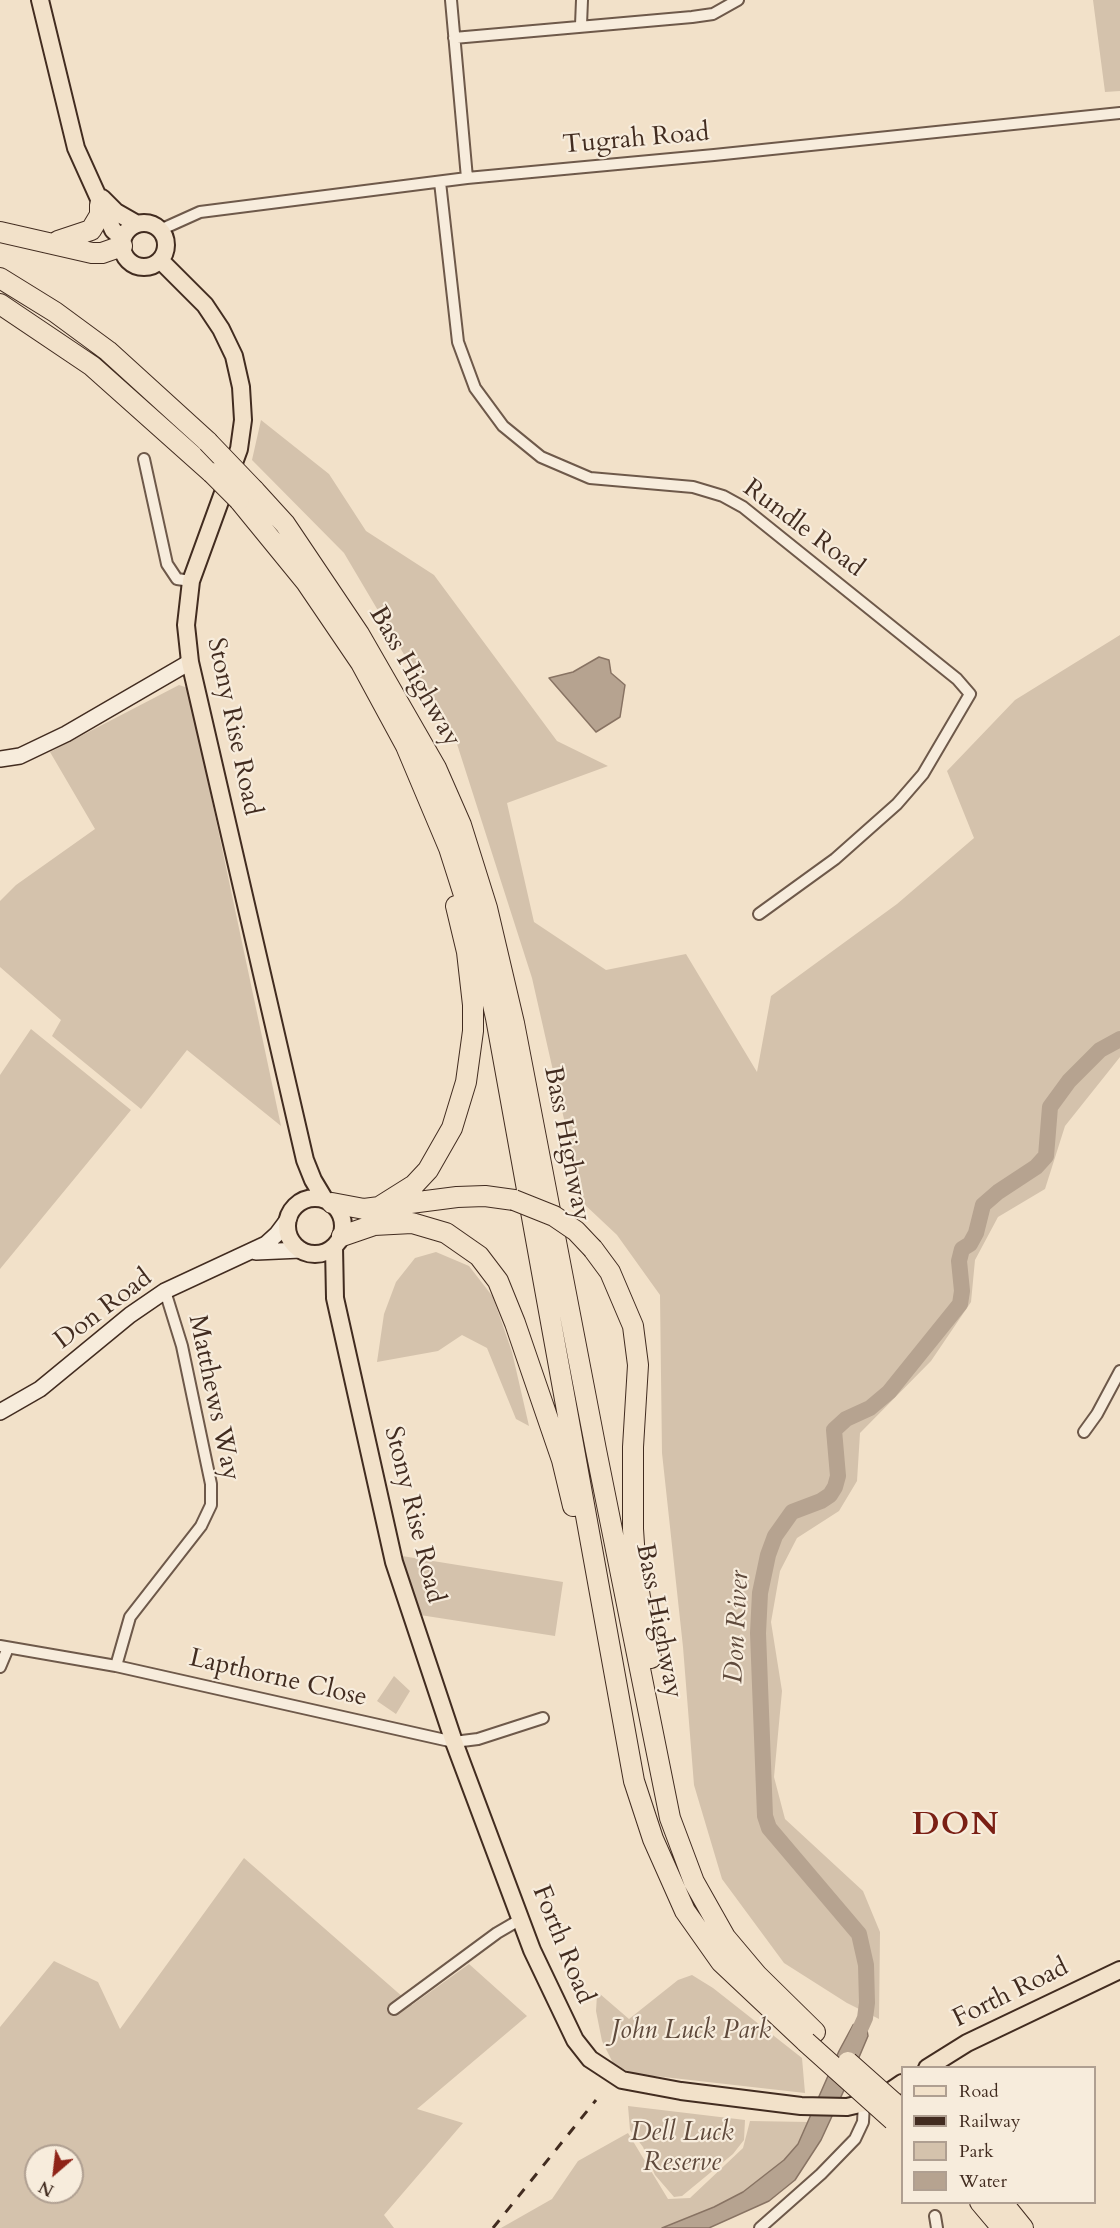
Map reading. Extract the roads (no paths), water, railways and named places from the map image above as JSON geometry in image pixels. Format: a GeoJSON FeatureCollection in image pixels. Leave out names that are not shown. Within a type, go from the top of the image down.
{"type":"FeatureCollection","features":[{"type":"Feature","properties":{"kind":"highway"},"geometry":{"type":"LineString","coordinates":[[52,243],[91,230],[100,215],[98,198]]}},
{"type":"Feature","properties":{"kind":"highway"},"geometry":{"type":"LineString","coordinates":[[0,232],[98,253],[123,242]]}},
{"type":"Feature","properties":{"kind":"highway","name":"Bass Highway"},"geometry":{"type":"LineString","coordinates":[[0,278],[55,312],[108,351],[207,442],[247,495],[361,663],[406,746],[449,848],[487,972],[634,1781],[653,1839],[685,1911],[721,1962],[900,2117]]}},
{"type":"Feature","properties":{"kind":"highway","name":"Bass Highway"},"geometry":{"type":"LineString","coordinates":[[0,304],[92,366],[212,473],[247,495],[285,524],[359,634],[436,768],[464,835],[487,908],[514,1023],[666,1801],[679,1849],[714,1920],[810,2037]]}},
{"type":"Feature","properties":{"kind":"highway"},"geometry":{"type":"LineString","coordinates":[[379,1207],[414,1185],[440,1152],[452,1128],[466,1082],[473,1031],[467,952],[445,868],[413,782],[406,746]]}},
{"type":"Feature","properties":{"kind":"highway"},"geometry":{"type":"LineString","coordinates":[[328,1202],[348,1208],[379,1207],[476,1196],[514,1200],[554,1216],[576,1231],[610,1272],[633,1326],[638,1365],[633,1491],[635,1564],[653,1669],[666,1801]]}},
{"type":"Feature","properties":{"kind":"highway"},"geometry":{"type":"LineString","coordinates":[[338,1242],[374,1226],[396,1222],[429,1227],[467,1245],[479,1256],[498,1281],[535,1377],[562,1460],[618,1683]]}},
{"type":"Feature","properties":{"kind":"highway"},"geometry":{"type":"LineString","coordinates":[[982,2204],[1002,2228]]}},
{"type":"Feature","properties":{"kind":"highway"},"geometry":{"type":"LineString","coordinates":[[1004,2204],[1023,2228]]}},
{"type":"Feature","properties":{"kind":"main road"},"geometry":{"type":"LineString","coordinates":[[40,0],[76,148],[98,198],[113,230],[123,242],[126,257],[135,265],[150,266],[160,260],[166,243],[160,230],[149,224],[137,224],[98,198]]}},
{"type":"Feature","properties":{"kind":"main road"},"geometry":{"type":"LineString","coordinates":[[123,242],[128,230],[137,224]]}},
{"type":"Feature","properties":{"kind":"main road","name":"Stony Rise Road"},"geometry":{"type":"LineString","coordinates":[[160,260],[205,305],[221,329],[234,356],[241,387],[243,420],[239,449],[191,582],[186,626],[190,662],[305,1160],[313,1180],[328,1202]]}},
{"type":"Feature","properties":{"kind":"main road"},"geometry":{"type":"LineString","coordinates":[[0,759],[20,756],[66,734],[190,662]]}},
{"type":"Feature","properties":{"kind":"main road","name":"Stony Rise Road"},"geometry":{"type":"LineString","coordinates":[[299,1203],[305,1182],[305,1160]]}},
{"type":"Feature","properties":{"kind":"main road"},"geometry":{"type":"LineString","coordinates":[[309,1199],[328,1202],[339,1211],[344,1222],[338,1242],[324,1253],[307,1252],[289,1235],[289,1218],[299,1203],[309,1199]]}},
{"type":"Feature","properties":{"kind":"main road","name":"Don Road"},"geometry":{"type":"LineString","coordinates":[[0,1412],[40,1389],[130,1315],[165,1291],[266,1244],[289,1218]]}},
{"type":"Feature","properties":{"kind":"main road","name":"Stony Rise Road"},"geometry":{"type":"LineString","coordinates":[[335,1298],[338,1242]]}},
{"type":"Feature","properties":{"kind":"main road","name":"Don Road"},"geometry":{"type":"LineString","coordinates":[[243,1255],[262,1251],[307,1252]]}},
{"type":"Feature","properties":{"kind":"main road","name":"Stony Rise Road"},"geometry":{"type":"LineString","coordinates":[[307,1252],[324,1269],[335,1298],[394,1562],[454,1742]]}},
{"type":"Feature","properties":{"kind":"main road","name":"Forth Road"},"geometry":{"type":"LineString","coordinates":[[454,1742],[543,1975],[572,2034],[590,2059],[605,2071],[622,2080],[650,2087],[801,2106],[856,2105],[877,2100],[901,2084]]}},
{"type":"Feature","properties":{"kind":"main road","name":"Forth Road"},"geometry":{"type":"LineString","coordinates":[[929,2066],[967,2043],[1120,1970]]}},
{"type":"Feature","properties":{"kind":"street"},"geometry":{"type":"LineString","coordinates":[[451,0],[467,177]]}},
{"type":"Feature","properties":{"kind":"street"},"geometry":{"type":"LineString","coordinates":[[581,25],[582,0]]}},
{"type":"Feature","properties":{"kind":"street"},"geometry":{"type":"LineString","coordinates":[[454,38],[713,14],[738,0]]}},
{"type":"Feature","properties":{"kind":"street","name":"Tugrah Road"},"geometry":{"type":"LineString","coordinates":[[160,230],[194,213],[467,177],[714,155],[1120,113]]}},
{"type":"Feature","properties":{"kind":"street","name":"Rundle Road"},"geometry":{"type":"LineString","coordinates":[[440,182],[458,342],[475,388],[508,432],[541,457],[590,478],[693,487],[723,496],[743,507],[957,679],[970,694],[923,774],[897,804],[835,859],[759,914]]}},
{"type":"Feature","properties":{"kind":"street"},"geometry":{"type":"LineString","coordinates":[[144,459],[167,564],[177,579],[191,582]]}},
{"type":"Feature","properties":{"kind":"street","name":"Matthews Way"},"geometry":{"type":"LineString","coordinates":[[116,1666],[130,1617],[201,1526],[211,1505],[211,1484],[187,1369],[165,1291]]}},
{"type":"Feature","properties":{"kind":"street"},"geometry":{"type":"LineString","coordinates":[[1084,1432],[1097,1414],[1120,1371]]}},
{"type":"Feature","properties":{"kind":"street"},"geometry":{"type":"LineString","coordinates":[[0,1668],[4,1647]]}},
{"type":"Feature","properties":{"kind":"street","name":"Lapthorne Close"},"geometry":{"type":"LineString","coordinates":[[4,1647],[116,1666],[454,1742],[478,1739],[543,1718]]}},
{"type":"Feature","properties":{"kind":"street"},"geometry":{"type":"LineString","coordinates":[[394,2009],[497,1933],[521,1919]]}},
{"type":"Feature","properties":{"kind":"street"},"geometry":{"type":"LineString","coordinates":[[760,2228],[821,2174],[855,2139],[864,2122],[856,2105]]}},
{"type":"Feature","properties":{"kind":"street"},"geometry":{"type":"LineString","coordinates":[[935,2216],[937,2228]]}},
{"type":"Feature","properties":{"kind":"water"},"geometry":{"type":"Polygon","coordinates":[[[599,657],[609,660],[611,673],[625,685],[620,717],[596,732],[549,678],[573,672],[599,657]]]}},
{"type":"Feature","properties":{"kind":"water"},"geometry":{"type":"Polygon","coordinates":[[[865,2018],[868,2036],[857,2062],[821,2140],[795,2180],[769,2201],[709,2228],[662,2228],[714,2207],[743,2192],[784,2160],[798,2144],[839,2051],[853,2025],[865,2018]]]}},
{"type":"Feature","properties":{"kind":"waterway","name":"Don River"},"geometry":{"type":"LineString","coordinates":[[856,2038],[865,2018],[867,2003],[866,1965],[859,1934],[769,1828],[765,1816],[758,1633],[760,1593],[768,1555],[775,1536],[792,1512],[821,1501],[830,1495],[835,1487],[838,1476],[834,1430],[846,1419],[870,1408],[889,1392],[960,1304],[962,1291],[959,1261],[962,1249],[970,1244],[976,1233],[983,1205],[998,1192],[1036,1167],[1046,1156],[1050,1107],[1069,1081],[1100,1050],[1120,1039]]}},
{"type":"Feature","properties":{"kind":"railway"},"geometry":{"type":"LineString","coordinates":[[493,2228],[596,2100]]}},
{"type":"Feature","properties":{"kind":"district","name":"DON"},"geometry":{"type":"Point","coordinates":[956,1827]}},
{"type":"Feature","properties":{"kind":"park label","name":"John Luck Park"},"geometry":{"type":"Point","coordinates":[691,2032]}},
{"type":"Feature","properties":{"kind":"park label","name":"Dell Luck Reserve"},"geometry":{"type":"Point","coordinates":[682,2149]}}]}
